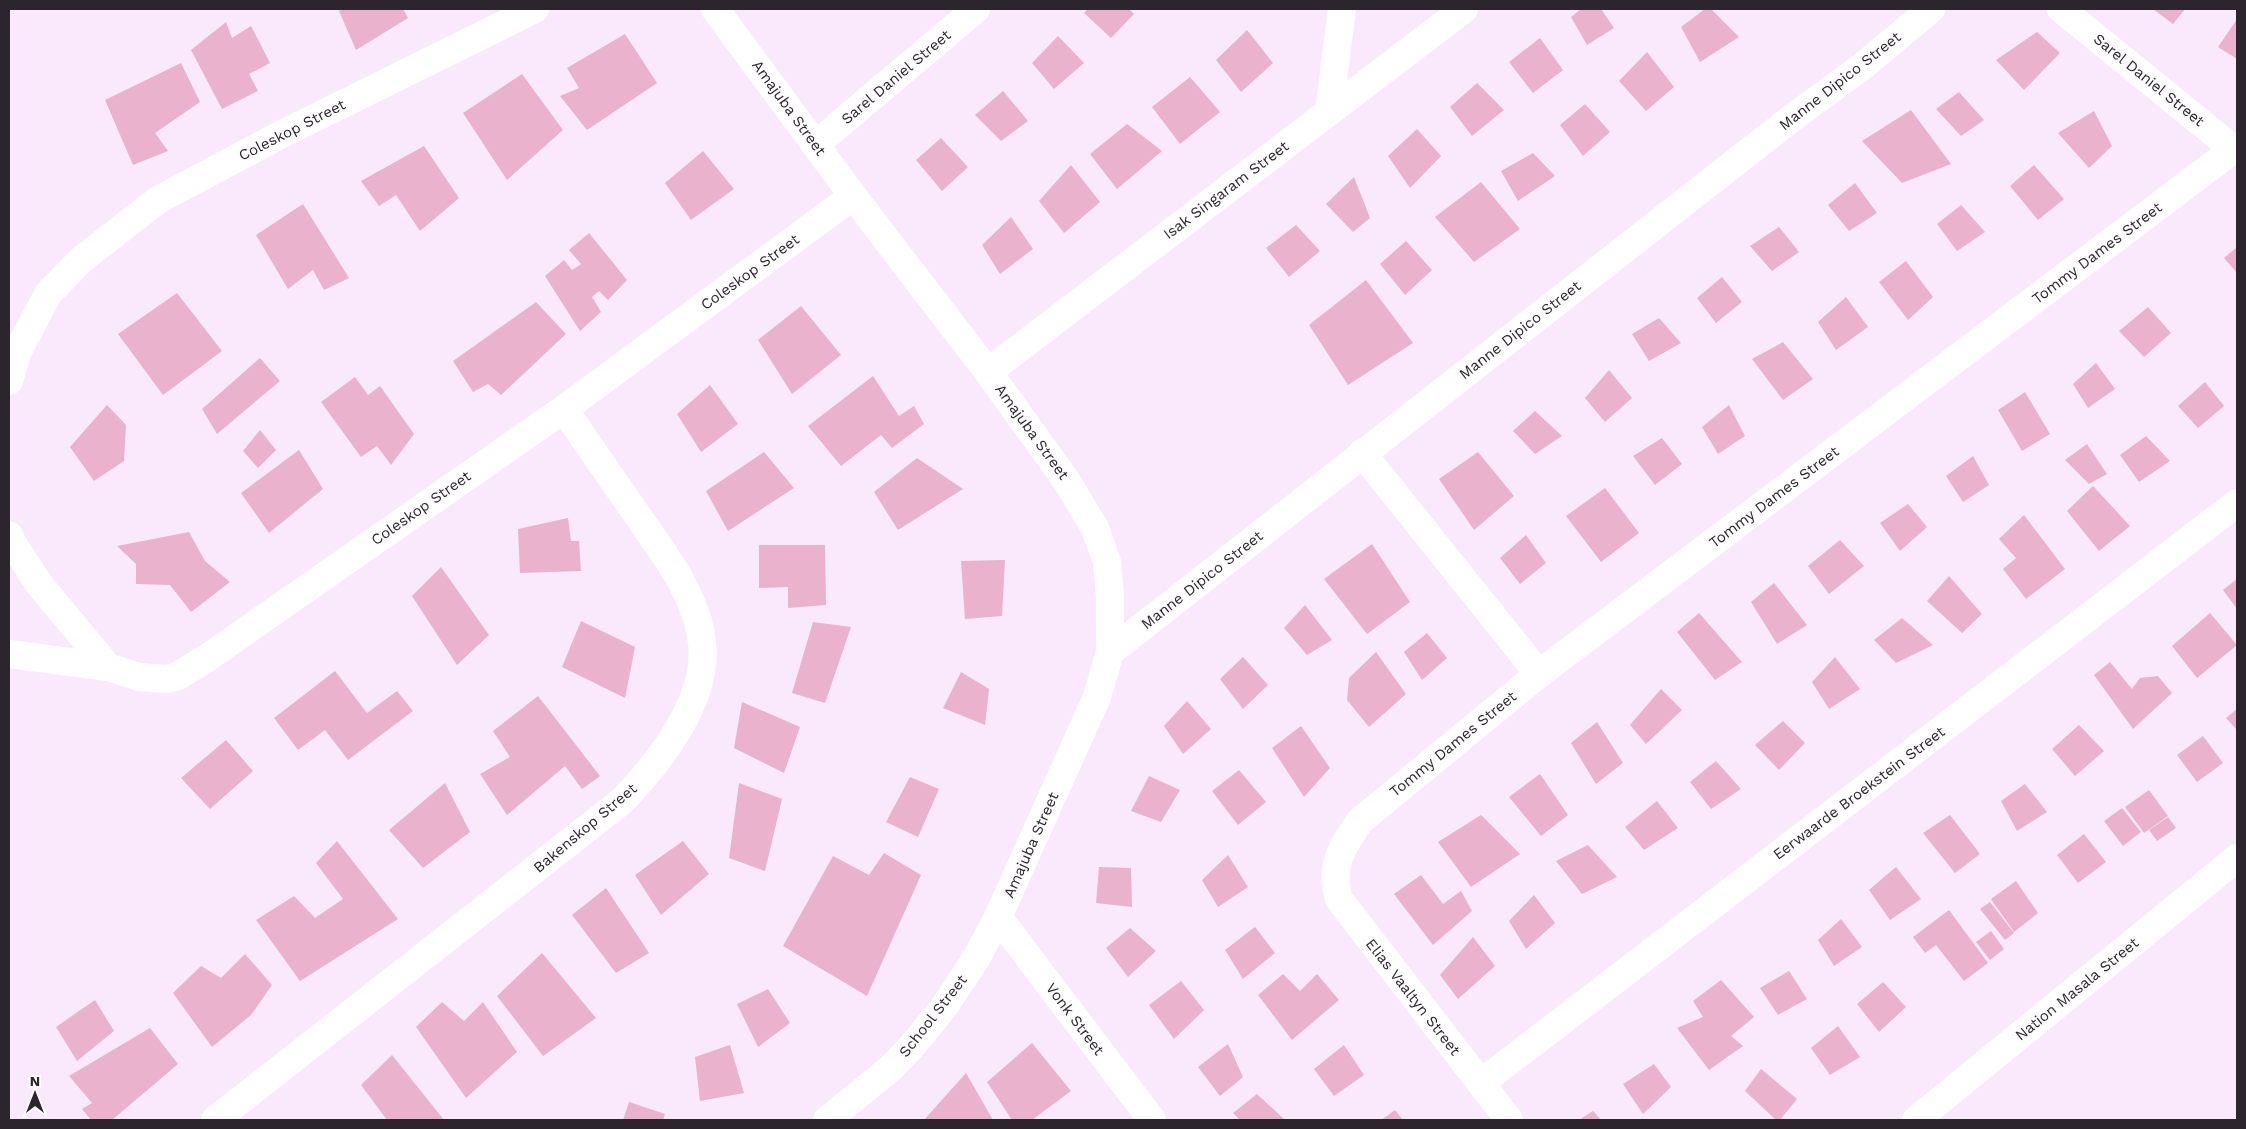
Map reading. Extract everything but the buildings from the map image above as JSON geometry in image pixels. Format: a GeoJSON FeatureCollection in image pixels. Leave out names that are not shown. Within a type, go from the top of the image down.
{"type":"FeatureCollection","features":[{"type":"Feature","properties":{"kind":"street","name":"Coleskop Street"},"geometry":{"type":"LineString","coordinates":[[9,381],[17,353],[48,294],[81,260],[158,200],[284,133],[535,9]]}},
{"type":"Feature","properties":{"kind":"street","name":"Amajuba Street"},"geometry":{"type":"LineString","coordinates":[[715,9],[853,196],[988,372],[1066,480],[1095,528],[1107,562],[1110,596],[1110,652],[1097,697],[998,917]]}},
{"type":"Feature","properties":{"kind":"street","name":"Sarel Daniel Street"},"geometry":{"type":"LineString","coordinates":[[815,145],[976,9]]}},
{"type":"Feature","properties":{"kind":"street"},"geometry":{"type":"LineString","coordinates":[[1329,112],[1342,9]]}},
{"type":"Feature","properties":{"kind":"street","name":"Isak Singaram Street"},"geometry":{"type":"LineString","coordinates":[[988,372],[1464,9]]}},
{"type":"Feature","properties":{"kind":"street","name":"Manne Dipico Street"},"geometry":{"type":"LineString","coordinates":[[1110,652],[1792,118],[1863,66],[1932,9]]}},
{"type":"Feature","properties":{"kind":"street","name":"Sarel Daniel Street"},"geometry":{"type":"LineString","coordinates":[[2061,9],[2236,151]]}},
{"type":"Feature","properties":{"kind":"street","name":"Tommy Dames Street"},"geometry":{"type":"LineString","coordinates":[[1336,866],[1343,846],[1360,821],[1539,674],[2236,151]]}},
{"type":"Feature","properties":{"kind":"street","name":"Coleskop Street"},"geometry":{"type":"LineString","coordinates":[[9,535],[39,584],[108,667],[127,675],[153,679],[167,679],[183,673],[564,409],[853,196]]}},
{"type":"Feature","properties":{"kind":"street","name":"Bakenskop Street"},"geometry":{"type":"LineString","coordinates":[[215,1120],[622,801],[648,774],[664,751],[692,700],[702,667],[703,644],[692,604],[658,546],[564,409]]}},
{"type":"Feature","properties":{"kind":"street"},"geometry":{"type":"LineString","coordinates":[[1362,454],[1539,674]]}},
{"type":"Feature","properties":{"kind":"street","name":"Eerwaarde Broekstein Street"},"geometry":{"type":"LineString","coordinates":[[1480,1083],[2237,503]]}},
{"type":"Feature","properties":{"kind":"street"},"geometry":{"type":"LineString","coordinates":[[9,654],[108,667]]}},
{"type":"Feature","properties":{"kind":"street","name":"Nation Masala Street"},"geometry":{"type":"LineString","coordinates":[[1916,1120],[2237,858]]}},
{"type":"Feature","properties":{"kind":"street"},"geometry":{"type":"LineString","coordinates":[[1936,1120],[2237,865]]}},
{"type":"Feature","properties":{"kind":"street","name":"Elias Vaaltyn Street"},"geometry":{"type":"LineString","coordinates":[[1336,866],[1335,885],[1345,910],[1509,1120]]}},
{"type":"Feature","properties":{"kind":"street","name":"School Street"},"geometry":{"type":"LineString","coordinates":[[826,1120],[885,1073],[912,1046],[944,1007],[977,957],[998,917]]}},
{"type":"Feature","properties":{"kind":"street","name":"Vonk Street"},"geometry":{"type":"LineString","coordinates":[[998,917],[1152,1120]]}}]}
